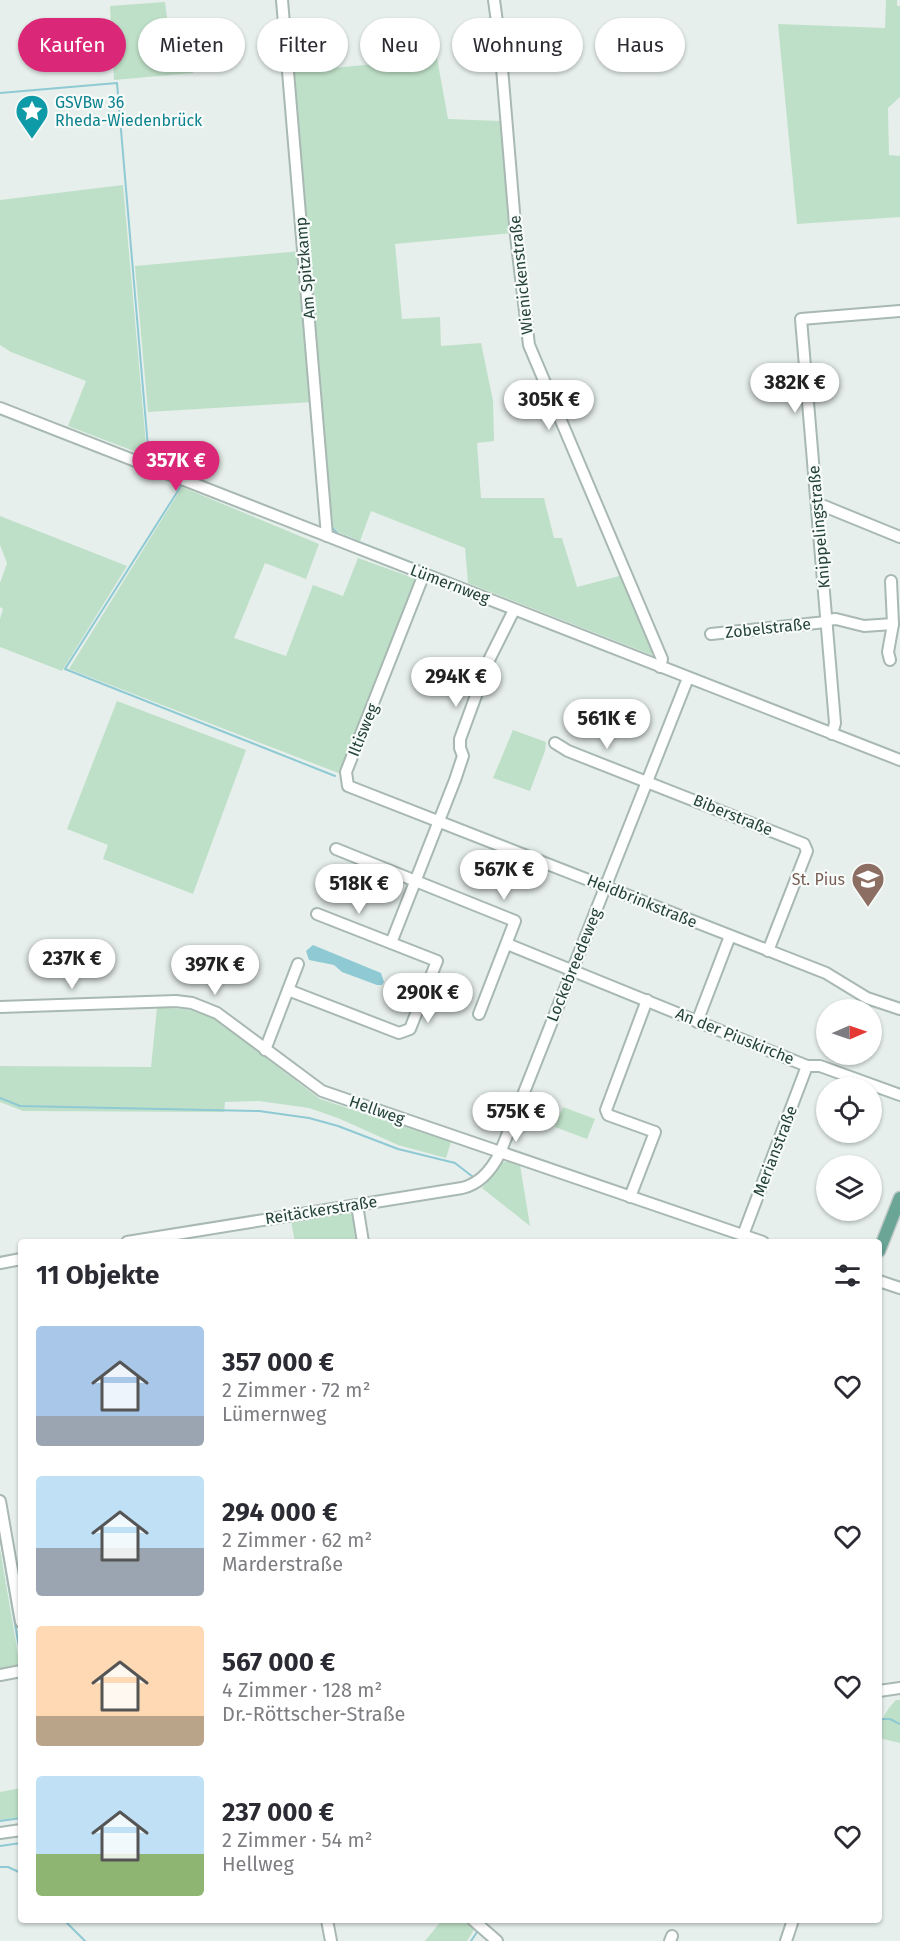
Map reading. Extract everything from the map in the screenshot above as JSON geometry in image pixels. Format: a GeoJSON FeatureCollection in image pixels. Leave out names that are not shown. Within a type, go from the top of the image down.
{"type":"FeatureCollection","features":[{"type":"Feature","properties":{"kind":"main road"},"geometry":{"type":"LineString","coordinates":[[882,1243],[900,1198]]}},
{"type":"Feature","properties":{"kind":"street","name":"Am Spitzkamp"},"geometry":{"type":"LineString","coordinates":[[282,0],[327,536]]}},
{"type":"Feature","properties":{"kind":"street","name":"Wienickenstraße"},"geometry":{"type":"LineString","coordinates":[[494,0],[516,236],[529,345],[662,659],[660,667]]}},
{"type":"Feature","properties":{"kind":"street","name":"Knippelingstraße"},"geometry":{"type":"LineString","coordinates":[[832,734],[834,723],[801,319],[900,311]]}},
{"type":"Feature","properties":{"kind":"street","name":"Lümernweg"},"geometry":{"type":"LineString","coordinates":[[0,408],[900,760]]}},
{"type":"Feature","properties":{"kind":"street"},"geometry":{"type":"LineString","coordinates":[[817,506],[824,506],[900,537]]}},
{"type":"Feature","properties":{"kind":"street","name":"Iltisweg"},"geometry":{"type":"LineString","coordinates":[[348,786],[346,772],[424,574]]}},
{"type":"Feature","properties":{"kind":"street"},"geometry":{"type":"LineString","coordinates":[[890,660],[888,652],[893,624],[892,581]]}},
{"type":"Feature","properties":{"kind":"street"},"geometry":{"type":"LineString","coordinates":[[391,943],[463,756],[460,739],[489,660],[514,610]]}},
{"type":"Feature","properties":{"kind":"street","name":"Zobelstraße"},"geometry":{"type":"LineString","coordinates":[[711,634],[836,619],[864,626],[893,624]]}},
{"type":"Feature","properties":{"kind":"street","name":"Lockebreedeweg"},"geometry":{"type":"LineString","coordinates":[[500,1153],[688,678]]}},
{"type":"Feature","properties":{"kind":"street","name":"Biberstraße"},"geometry":{"type":"LineString","coordinates":[[555,743],[804,844],[807,851],[768,951]]}},
{"type":"Feature","properties":{"kind":"street","name":"Heidbrinkstraße"},"geometry":{"type":"LineString","coordinates":[[348,786],[826,973],[867,998],[900,1009]]}},
{"type":"Feature","properties":{"kind":"street"},"geometry":{"type":"LineString","coordinates":[[336,849],[515,921],[479,1014]]}},
{"type":"Feature","properties":{"kind":"street"},"geometry":{"type":"LineString","coordinates":[[288,990],[399,1033],[410,1029],[428,987],[437,962],[317,914]]}},
{"type":"Feature","properties":{"kind":"street"},"geometry":{"type":"LineString","coordinates":[[697,1022],[730,936]]}},
{"type":"Feature","properties":{"kind":"street","name":"An der Piuskirche"},"geometry":{"type":"LineString","coordinates":[[507,944],[807,1066],[820,1066],[900,1095]]}},
{"type":"Feature","properties":{"kind":"street"},"geometry":{"type":"LineString","coordinates":[[265,1050],[298,963]]}},
{"type":"Feature","properties":{"kind":"street"},"geometry":{"type":"LineString","coordinates":[[630,1197],[656,1132],[608,1115],[606,1110],[647,1000]]}},
{"type":"Feature","properties":{"kind":"street","name":"Hellweg"},"geometry":{"type":"LineString","coordinates":[[0,1007],[176,1001],[192,1003],[217,1013],[322,1091],[754,1239]]}},
{"type":"Feature","properties":{"kind":"street","name":"Merianstraße"},"geometry":{"type":"LineString","coordinates":[[743,1235],[807,1066]]}},
{"type":"Feature","properties":{"kind":"street","name":"Reitäckerstraße"},"geometry":{"type":"LineString","coordinates":[[146,1239],[473,1185],[481,1179],[500,1153]]}},
{"type":"Feature","properties":{"kind":"street"},"geometry":{"type":"LineString","coordinates":[[357,1205],[363,1239]]}},
{"type":"Feature","properties":{"kind":"street"},"geometry":{"type":"LineString","coordinates":[[0,1263],[18,1260]]}},
{"type":"Feature","properties":{"kind":"street"},"geometry":{"type":"LineString","coordinates":[[882,1282],[900,1288]]}},
{"type":"Feature","properties":{"kind":"street"},"geometry":{"type":"LineString","coordinates":[[0,1501],[18,1605]]}},
{"type":"Feature","properties":{"kind":"street"},"geometry":{"type":"LineString","coordinates":[[0,1675],[18,1672]]}},
{"type":"Feature","properties":{"kind":"street"},"geometry":{"type":"LineString","coordinates":[[882,1691],[900,1688]]}},
{"type":"Feature","properties":{"kind":"street"},"geometry":{"type":"LineString","coordinates":[[0,1833],[18,1830]]}},
{"type":"Feature","properties":{"kind":"street"},"geometry":{"type":"LineString","coordinates":[[328,1923],[331,1941]]}},
{"type":"Feature","properties":{"kind":"street"},"geometry":{"type":"LineString","coordinates":[[476,1923],[498,1941]]}},
{"type":"Feature","properties":{"kind":"street"},"geometry":{"type":"LineString","coordinates":[[786,1941],[792,1923]]}},
{"type":"Feature","properties":{"kind":"green space"},"geometry":{"type":"Polygon","coordinates":[[[886,0],[897,0],[897,6],[900,6],[900,97],[888,108],[889,155],[900,156],[900,217],[797,224],[778,24],[885,28],[886,0]]]}},
{"type":"Feature","properties":{"kind":"green space"},"geometry":{"type":"Polygon","coordinates":[[[165,2],[167,18],[138,18],[138,72],[193,73],[114,80],[114,72],[126,72],[126,18],[111,18],[110,6],[165,2]]]}},
{"type":"Feature","properties":{"kind":"green space"},"geometry":{"type":"Polygon","coordinates":[[[360,65],[360,72],[440,72],[448,119],[500,121],[504,124],[513,233],[395,244],[402,319],[440,317],[441,346],[481,343],[493,401],[494,441],[477,443],[481,498],[544,498],[554,538],[562,538],[577,587],[623,575],[655,652],[652,655],[468,583],[465,548],[371,511],[360,541],[338,532],[333,526],[292,72],[348,72],[348,67],[360,65]]]}},
{"type":"Feature","properties":{"kind":"green space"},"geometry":{"type":"Polygon","coordinates":[[[123,185],[147,456],[68,426],[86,381],[11,352],[0,345],[0,200],[123,185]]]}},
{"type":"Feature","properties":{"kind":"green space"},"geometry":{"type":"Polygon","coordinates":[[[301,251],[314,402],[148,412],[135,266],[301,251]]]}},
{"type":"Feature","properties":{"kind":"green space"},"geometry":{"type":"Polygon","coordinates":[[[182,487],[319,544],[306,579],[265,563],[234,638],[286,656],[313,585],[343,596],[358,558],[419,580],[341,774],[69,669],[182,487]]]}},
{"type":"Feature","properties":{"kind":"green space"},"geometry":{"type":"Polygon","coordinates":[[[0,516],[127,566],[62,671],[0,647],[0,619],[3,609],[0,607],[0,583],[7,563],[0,545],[0,516]]]}},
{"type":"Feature","properties":{"kind":"green space"},"geometry":{"type":"Polygon","coordinates":[[[117,701],[246,750],[193,894],[103,859],[108,845],[67,829],[117,701]]]}},
{"type":"Feature","properties":{"kind":"green space"},"geometry":{"type":"Polygon","coordinates":[[[513,730],[546,742],[545,751],[530,791],[493,778],[513,730]]]}},
{"type":"Feature","properties":{"kind":"green space"},"geometry":{"type":"Polygon","coordinates":[[[157,1008],[187,1010],[215,1019],[320,1099],[451,1142],[446,1158],[398,1145],[338,1118],[309,1108],[259,1101],[225,1102],[224,1112],[23,1111],[0,1102],[0,1066],[151,1067],[157,1008]]]}},
{"type":"Feature","properties":{"kind":"green space"},"geometry":{"type":"Polygon","coordinates":[[[563,1107],[595,1119],[587,1139],[555,1127],[563,1107]]]}},
{"type":"Feature","properties":{"kind":"green space"},"geometry":{"type":"Polygon","coordinates":[[[508,1161],[520,1165],[530,1226],[482,1188],[500,1163],[508,1161]]]}},
{"type":"Feature","properties":{"kind":"green space"},"geometry":{"type":"Polygon","coordinates":[[[348,1212],[356,1217],[360,1239],[294,1239],[291,1221],[348,1212]]]}},
{"type":"Feature","properties":{"kind":"green space"},"geometry":{"type":"Polygon","coordinates":[[[0,1549],[18,1655],[18,1667],[0,1670],[0,1549]]]}},
{"type":"Feature","properties":{"kind":"green space"},"geometry":{"type":"Polygon","coordinates":[[[896,1700],[900,1700],[900,1743],[882,1739],[882,1721],[896,1700]]]}},
{"type":"Feature","properties":{"kind":"green space"},"geometry":{"type":"Polygon","coordinates":[[[18,1789],[18,1817],[0,1820],[0,1792],[18,1789]]]}},
{"type":"Feature","properties":{"kind":"green space"},"geometry":{"type":"Polygon","coordinates":[[[440,1923],[466,1923],[474,1930],[467,1941],[425,1941],[440,1923]]]}},
{"type":"Feature","properties":{"kind":"water"},"geometry":{"type":"Polygon","coordinates":[[[313,945],[381,973],[384,982],[382,985],[377,985],[342,972],[334,965],[309,960],[306,951],[313,945]]]}},
{"type":"Feature","properties":{"kind":"waterway"},"geometry":{"type":"LineString","coordinates":[[499,0],[501,12]]}},
{"type":"Feature","properties":{"kind":"waterway"},"geometry":{"type":"LineString","coordinates":[[0,93],[117,83],[149,459]]}},
{"type":"Feature","properties":{"kind":"waterway"},"geometry":{"type":"LineString","coordinates":[[181,486],[65,669],[335,776]]}},
{"type":"Feature","properties":{"kind":"waterway"},"geometry":{"type":"LineString","coordinates":[[331,526],[338,534],[423,567]]}},
{"type":"Feature","properties":{"kind":"waterway"},"geometry":{"type":"LineString","coordinates":[[431,571],[490,594]]}},
{"type":"Feature","properties":{"kind":"waterway"},"geometry":{"type":"LineString","coordinates":[[0,1098],[20,1106],[259,1111],[309,1118],[338,1126],[398,1149],[455,1163],[473,1177]]}},
{"type":"Feature","properties":{"kind":"waterway"},"geometry":{"type":"LineString","coordinates":[[0,1535],[18,1641]]}},
{"type":"Feature","properties":{"kind":"waterway"},"geometry":{"type":"LineString","coordinates":[[882,1719],[890,1719],[900,1724]]}},
{"type":"Feature","properties":{"kind":"waterway"},"geometry":{"type":"LineString","coordinates":[[0,1821],[18,1818]]}},
{"type":"Feature","properties":{"kind":"waterway"},"geometry":{"type":"LineString","coordinates":[[0,1846],[18,1843]]}},
{"type":"Feature","properties":{"kind":"waterway"},"geometry":{"type":"LineString","coordinates":[[0,1867],[8,1867],[18,1872]]}},
{"type":"Feature","properties":{"kind":"waterway"},"geometry":{"type":"LineString","coordinates":[[67,1923],[85,1941]]}},
{"type":"Feature","properties":{"kind":"waterway"},"geometry":{"type":"LineString","coordinates":[[471,1941],[479,1929]]}},
{"type":"Feature","properties":{"kind":"place","name":"GSVBw 36 Rheda-Wiedenbrück"},"geometry":{"type":"Point","coordinates":[32,140]}},
{"type":"Feature","properties":{"kind":"place","name":"St. Pius"},"geometry":{"type":"Point","coordinates":[868,908]}}]}
